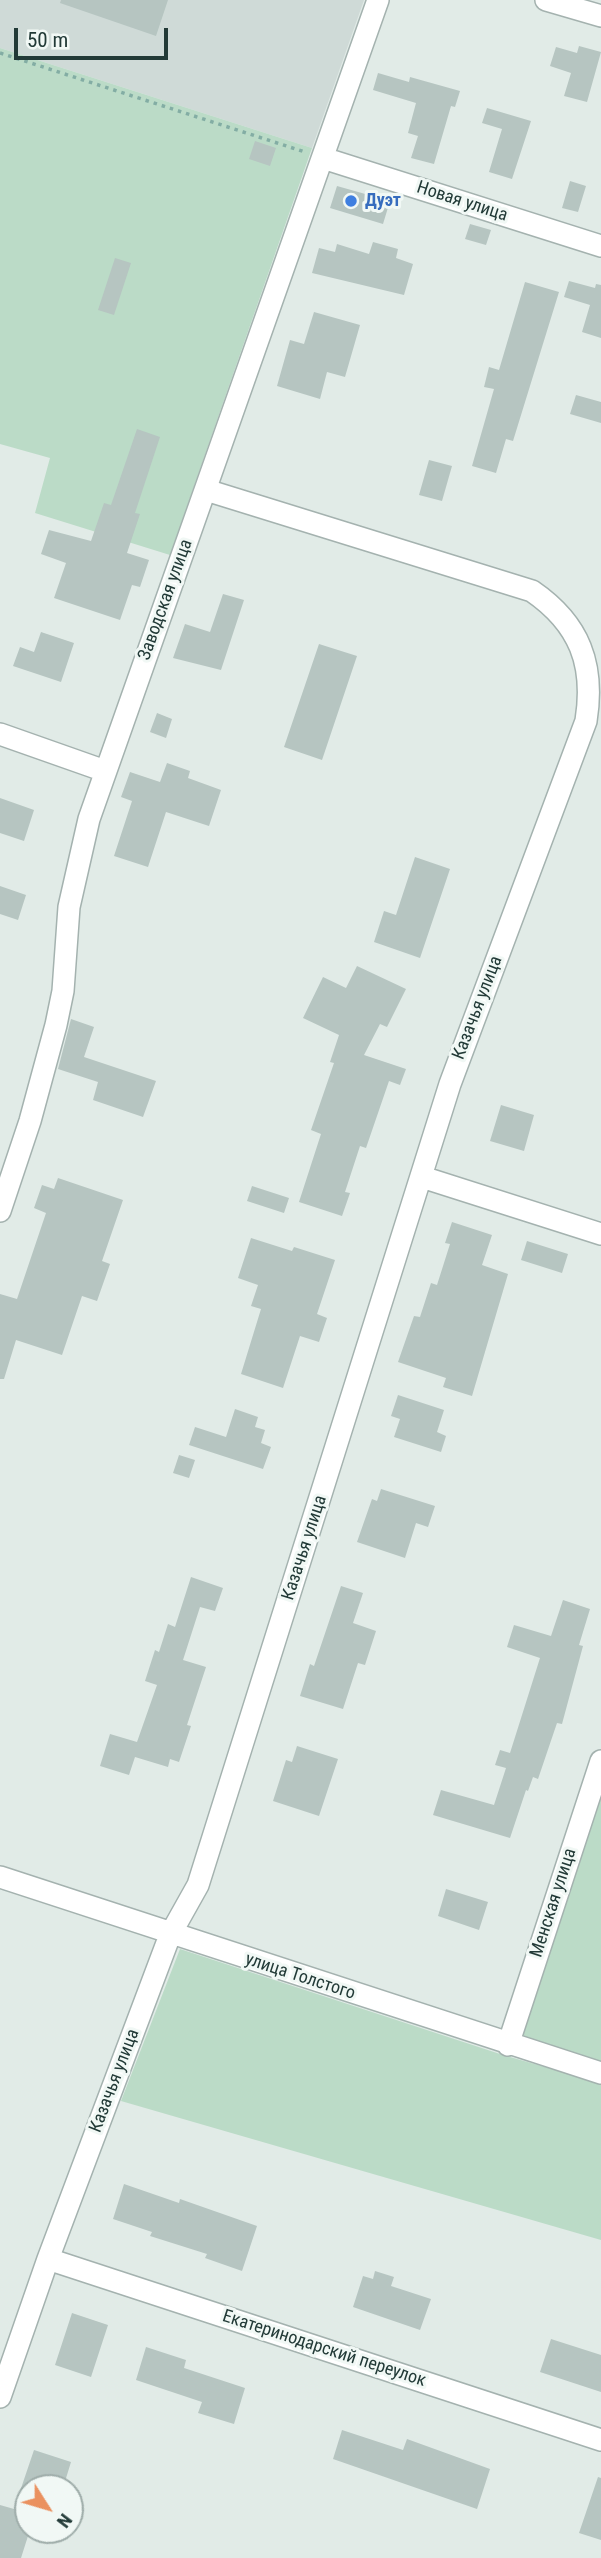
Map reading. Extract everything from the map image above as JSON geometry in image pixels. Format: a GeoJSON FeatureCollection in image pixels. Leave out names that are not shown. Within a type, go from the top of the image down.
{"type":"FeatureCollection","features":[{"type":"Feature","properties":{"kind":"street","name":"Заводская улица"},"geometry":{"type":"LineString","coordinates":[[0,1211],[30,1121],[56,1025],[63,992],[72,895],[89,819],[378,0]]}},
{"type":"Feature","properties":{"kind":"street"},"geometry":{"type":"LineString","coordinates":[[546,0],[601,16]]}},
{"type":"Feature","properties":{"kind":"street","name":"Новая улица"},"geometry":{"type":"LineString","coordinates":[[323,158],[601,246]]}},
{"type":"Feature","properties":{"kind":"street"},"geometry":{"type":"LineString","coordinates":[[206,490],[519,585],[546,601],[566,621],[593,657]]}},
{"type":"Feature","properties":{"kind":"street","name":"Казачья улица"},"geometry":{"type":"LineString","coordinates":[[0,2397],[48,2259],[170,1935],[198,1885],[463,1046],[596,697],[593,657]]}},
{"type":"Feature","properties":{"kind":"street"},"geometry":{"type":"LineString","coordinates":[[0,734],[104,771]]}},
{"type":"Feature","properties":{"kind":"street"},"geometry":{"type":"LineString","coordinates":[[422,1177],[601,1234]]}},
{"type":"Feature","properties":{"kind":"street","name":"Менская улица"},"geometry":{"type":"LineString","coordinates":[[508,2045],[601,1761]]}},
{"type":"Feature","properties":{"kind":"street","name":"улица Толстого"},"geometry":{"type":"LineString","coordinates":[[0,1877],[170,1935],[601,2073]]}},
{"type":"Feature","properties":{"kind":"street","name":"Екатеринодарский переулок"},"geometry":{"type":"LineString","coordinates":[[48,2259],[601,2440]]}},
{"type":"Feature","properties":{"kind":"path"},"geometry":{"type":"LineString","coordinates":[[0,53],[323,158]]}},
{"type":"Feature","properties":{"kind":"shaded area"},"geometry":{"type":"Polygon","coordinates":[[[0,0],[364,0],[312,148],[0,48],[0,0]]]}},
{"type":"Feature","properties":{"kind":"green space"},"geometry":{"type":"Polygon","coordinates":[[[0,48],[312,148],[170,555],[35,513],[50,458],[0,444],[0,48]]]}},
{"type":"Feature","properties":{"kind":"green space"},"geometry":{"type":"Polygon","coordinates":[[[601,1795],[601,2062],[531,2041],[522,2034],[601,1795]]]}},
{"type":"Feature","properties":{"kind":"green space"},"geometry":{"type":"Polygon","coordinates":[[[180,1949],[503,2055],[601,2083],[601,2240],[121,2101],[180,1949]]]}},
{"type":"Feature","properties":{"kind":"building"},"geometry":{"type":"Polygon","coordinates":[[[61,0],[168,0],[156,36],[60,3],[61,0]]]}},
{"type":"Feature","properties":{"kind":"building"},"geometry":{"type":"Polygon","coordinates":[[[579,46],[601,52],[587,102],[564,96],[571,73],[550,66],[556,47],[577,53],[579,46]]]}},
{"type":"Feature","properties":{"kind":"building"},"geometry":{"type":"Polygon","coordinates":[[[378,73],[409,82],[410,77],[460,91],[455,107],[451,106],[434,164],[411,158],[418,136],[408,133],[416,103],[373,90],[378,73]]]}},
{"type":"Feature","properties":{"kind":"building"},"geometry":{"type":"Polygon","coordinates":[[[487,108],[531,121],[512,179],[489,172],[502,129],[482,123],[487,108]]]}},
{"type":"Feature","properties":{"kind":"building"},"geometry":{"type":"Polygon","coordinates":[[[255,141],[276,148],[270,166],[249,159],[255,141]]]}},
{"type":"Feature","properties":{"kind":"building"},"geometry":{"type":"Polygon","coordinates":[[[570,181],[586,186],[578,212],[562,208],[570,181]]]}},
{"type":"Feature","properties":{"kind":"building"},"geometry":{"type":"Polygon","coordinates":[[[337,186],[390,201],[383,224],[330,208],[337,186]]]}},
{"type":"Feature","properties":{"kind":"building"},"geometry":{"type":"Polygon","coordinates":[[[470,224],[491,230],[486,245],[465,239],[470,224]]]}},
{"type":"Feature","properties":{"kind":"building"},"geometry":{"type":"Polygon","coordinates":[[[373,242],[398,249],[396,258],[413,264],[404,295],[312,273],[319,248],[335,252],[337,244],[369,254],[373,242]]]}},
{"type":"Feature","properties":{"kind":"building"},"geometry":{"type":"Polygon","coordinates":[[[115,258],[131,263],[114,315],[98,310],[115,258]]]}},
{"type":"Feature","properties":{"kind":"building"},"geometry":{"type":"Polygon","coordinates":[[[569,281],[595,288],[596,284],[601,285],[601,338],[582,332],[590,305],[564,297],[569,281]]]}},
{"type":"Feature","properties":{"kind":"building"},"geometry":{"type":"Polygon","coordinates":[[[525,282],[559,292],[513,441],[506,439],[496,473],[472,466],[494,389],[484,387],[489,367],[499,370],[525,282]]]}},
{"type":"Feature","properties":{"kind":"building"},"geometry":{"type":"Polygon","coordinates":[[[314,312],[360,325],[345,377],[327,372],[320,399],[277,386],[290,340],[304,344],[314,312]]]}},
{"type":"Feature","properties":{"kind":"building"},"geometry":{"type":"Polygon","coordinates":[[[576,395],[601,402],[601,423],[570,414],[576,395]]]}},
{"type":"Feature","properties":{"kind":"building"},"geometry":{"type":"Polygon","coordinates":[[[137,429],[160,437],[135,513],[140,514],[127,553],[149,560],[140,587],[132,585],[120,620],[54,598],[66,563],[41,554],[49,530],[91,541],[104,503],[111,505],[137,429]]]}},
{"type":"Feature","properties":{"kind":"building"},"geometry":{"type":"Polygon","coordinates":[[[429,460],[452,466],[442,501],[419,495],[429,460]]]}},
{"type":"Feature","properties":{"kind":"building"},"geometry":{"type":"Polygon","coordinates":[[[223,594],[244,600],[221,670],[173,658],[185,624],[210,632],[223,594]]]}},
{"type":"Feature","properties":{"kind":"building"},"geometry":{"type":"Polygon","coordinates":[[[41,632],[74,643],[61,682],[13,666],[20,647],[34,652],[41,632]]]}},
{"type":"Feature","properties":{"kind":"building"},"geometry":{"type":"Polygon","coordinates":[[[319,644],[357,656],[322,760],[284,747],[319,644]]]}},
{"type":"Feature","properties":{"kind":"building"},"geometry":{"type":"Polygon","coordinates":[[[157,713],[172,719],[166,738],[150,732],[157,713]]]}},
{"type":"Feature","properties":{"kind":"building"},"geometry":{"type":"Polygon","coordinates":[[[167,763],[190,771],[188,778],[221,790],[209,826],[166,812],[148,867],[114,856],[132,801],[121,797],[130,772],[160,782],[167,763]]]}},
{"type":"Feature","properties":{"kind":"building"},"geometry":{"type":"Polygon","coordinates":[[[0,798],[34,810],[24,841],[0,833],[0,798]]]}},
{"type":"Feature","properties":{"kind":"building"},"geometry":{"type":"Polygon","coordinates":[[[415,857],[450,869],[420,958],[374,942],[384,911],[396,915],[415,857]]]}},
{"type":"Feature","properties":{"kind":"building"},"geometry":{"type":"Polygon","coordinates":[[[0,886],[26,895],[18,920],[0,914],[0,886]]]}},
{"type":"Feature","properties":{"kind":"building"},"geometry":{"type":"Polygon","coordinates":[[[357,966],[406,989],[387,1027],[380,1024],[364,1055],[406,1069],[400,1085],[389,1081],[366,1148],[360,1146],[345,1192],[350,1193],[342,1216],[299,1202],[321,1134],[311,1130],[334,1063],[330,1062],[339,1035],[303,1018],[323,977],[346,988],[357,966]]]}},
{"type":"Feature","properties":{"kind":"building"},"geometry":{"type":"Polygon","coordinates":[[[71,1019],[94,1027],[84,1057],[156,1081],[143,1117],[93,1100],[98,1082],[58,1069],[71,1019]]]}},
{"type":"Feature","properties":{"kind":"building"},"geometry":{"type":"Polygon","coordinates":[[[501,1105],[534,1115],[524,1151],[490,1141],[501,1105]]]}},
{"type":"Feature","properties":{"kind":"building"},"geometry":{"type":"Polygon","coordinates":[[[58,1178],[123,1200],[102,1261],[110,1264],[97,1301],[82,1296],[62,1355],[16,1340],[4,1379],[0,1379],[0,1294],[17,1299],[46,1213],[34,1208],[42,1185],[54,1189],[58,1178]]]}},
{"type":"Feature","properties":{"kind":"building"},"geometry":{"type":"Polygon","coordinates":[[[252,1186],[289,1198],[284,1213],[247,1201],[252,1186]]]}},
{"type":"Feature","properties":{"kind":"building"},"geometry":{"type":"Polygon","coordinates":[[[452,1222],[492,1235],[482,1265],[508,1274],[472,1396],[443,1387],[446,1378],[398,1362],[414,1316],[420,1317],[431,1283],[437,1285],[450,1244],[445,1243],[452,1222]]]}},
{"type":"Feature","properties":{"kind":"building"},"geometry":{"type":"Polygon","coordinates":[[[251,1238],[292,1251],[294,1247],[335,1260],[317,1314],[327,1318],[319,1342],[300,1336],[283,1388],[241,1374],[261,1309],[251,1306],[258,1285],[238,1278],[251,1238]]]}},
{"type":"Feature","properties":{"kind":"building"},"geometry":{"type":"Polygon","coordinates":[[[527,1241],[568,1254],[562,1273],[521,1260],[527,1241]]]}},
{"type":"Feature","properties":{"kind":"building"},"geometry":{"type":"Polygon","coordinates":[[[398,1395],[444,1410],[437,1432],[446,1436],[441,1452],[394,1437],[400,1419],[391,1416],[398,1395]]]}},
{"type":"Feature","properties":{"kind":"building"},"geometry":{"type":"Polygon","coordinates":[[[235,1409],[258,1417],[255,1427],[265,1430],[261,1443],[271,1447],[263,1469],[189,1445],[195,1427],[226,1437],[235,1409]]]}},
{"type":"Feature","properties":{"kind":"building"},"geometry":{"type":"Polygon","coordinates":[[[179,1455],[195,1460],[189,1478],[173,1473],[179,1455]]]}},
{"type":"Feature","properties":{"kind":"building"},"geometry":{"type":"Polygon","coordinates":[[[381,1489],[435,1506],[428,1527],[416,1523],[405,1558],[357,1542],[372,1499],[377,1501],[381,1489]]]}},
{"type":"Feature","properties":{"kind":"building"},"geometry":{"type":"Polygon","coordinates":[[[191,1577],[223,1588],[215,1611],[200,1607],[183,1660],[206,1667],[187,1725],[191,1726],[179,1762],[170,1759],[168,1767],[135,1757],[129,1775],[100,1766],[110,1734],[137,1742],[157,1685],[145,1681],[155,1650],[159,1652],[168,1624],[175,1627],[191,1577]]]}},
{"type":"Feature","properties":{"kind":"building"},"geometry":{"type":"Polygon","coordinates":[[[341,1586],[363,1593],[353,1623],[376,1631],[365,1665],[358,1663],[343,1709],[300,1696],[310,1664],[314,1666],[341,1586]]]}},
{"type":"Feature","properties":{"kind":"building"},"geometry":{"type":"Polygon","coordinates":[[[563,1600],[590,1609],[579,1645],[583,1646],[562,1724],[557,1723],[538,1779],[533,1777],[528,1791],[526,1790],[510,1838],[433,1815],[441,1790],[494,1805],[506,1768],[495,1765],[500,1750],[510,1753],[540,1658],[507,1647],[514,1625],[551,1636],[563,1600]]]}},
{"type":"Feature","properties":{"kind":"building"},"geometry":{"type":"Polygon","coordinates":[[[297,1746],[338,1759],[319,1816],[273,1801],[286,1760],[292,1762],[297,1746]]]}},
{"type":"Feature","properties":{"kind":"building"},"geometry":{"type":"Polygon","coordinates":[[[446,1889],[488,1902],[479,1930],[438,1916],[446,1889]]]}},
{"type":"Feature","properties":{"kind":"building"},"geometry":{"type":"Polygon","coordinates":[[[124,2184],[179,2203],[180,2199],[257,2226],[242,2271],[205,2258],[207,2254],[150,2236],[152,2232],[113,2219],[124,2184]]]}},
{"type":"Feature","properties":{"kind":"building"},"geometry":{"type":"Polygon","coordinates":[[[375,2271],[394,2277],[391,2286],[431,2299],[420,2330],[353,2307],[363,2276],[373,2279],[375,2271]]]}},
{"type":"Feature","properties":{"kind":"building"},"geometry":{"type":"Polygon","coordinates":[[[72,2313],[108,2325],[91,2377],[55,2365],[72,2313]]]}},
{"type":"Feature","properties":{"kind":"building"},"geometry":{"type":"Polygon","coordinates":[[[551,2339],[601,2355],[601,2392],[540,2372],[551,2339]]]}},
{"type":"Feature","properties":{"kind":"building"},"geometry":{"type":"Polygon","coordinates":[[[146,2347],[186,2360],[184,2368],[245,2388],[234,2424],[198,2413],[202,2402],[136,2380],[146,2347]]]}},
{"type":"Feature","properties":{"kind":"building"},"geometry":{"type":"Polygon","coordinates":[[[342,2430],[403,2450],[407,2439],[490,2469],[477,2509],[333,2459],[342,2430]]]}},
{"type":"Feature","properties":{"kind":"building"},"geometry":{"type":"Polygon","coordinates":[[[34,2450],[71,2462],[67,2474],[26,2474],[34,2450]]]}},
{"type":"Feature","properties":{"kind":"building"},"geometry":{"type":"Polygon","coordinates":[[[598,2477],[601,2478],[601,2540],[579,2533],[598,2477]]]}},
{"type":"Feature","properties":{"kind":"building"},"geometry":{"type":"Polygon","coordinates":[[[0,2505],[14,2509],[14,2544],[25,2544],[21,2558],[0,2558],[0,2505]]]}},
{"type":"Feature","properties":{"kind":"place","name":"Дуэт"},"geometry":{"type":"Point","coordinates":[351,201]}}]}
